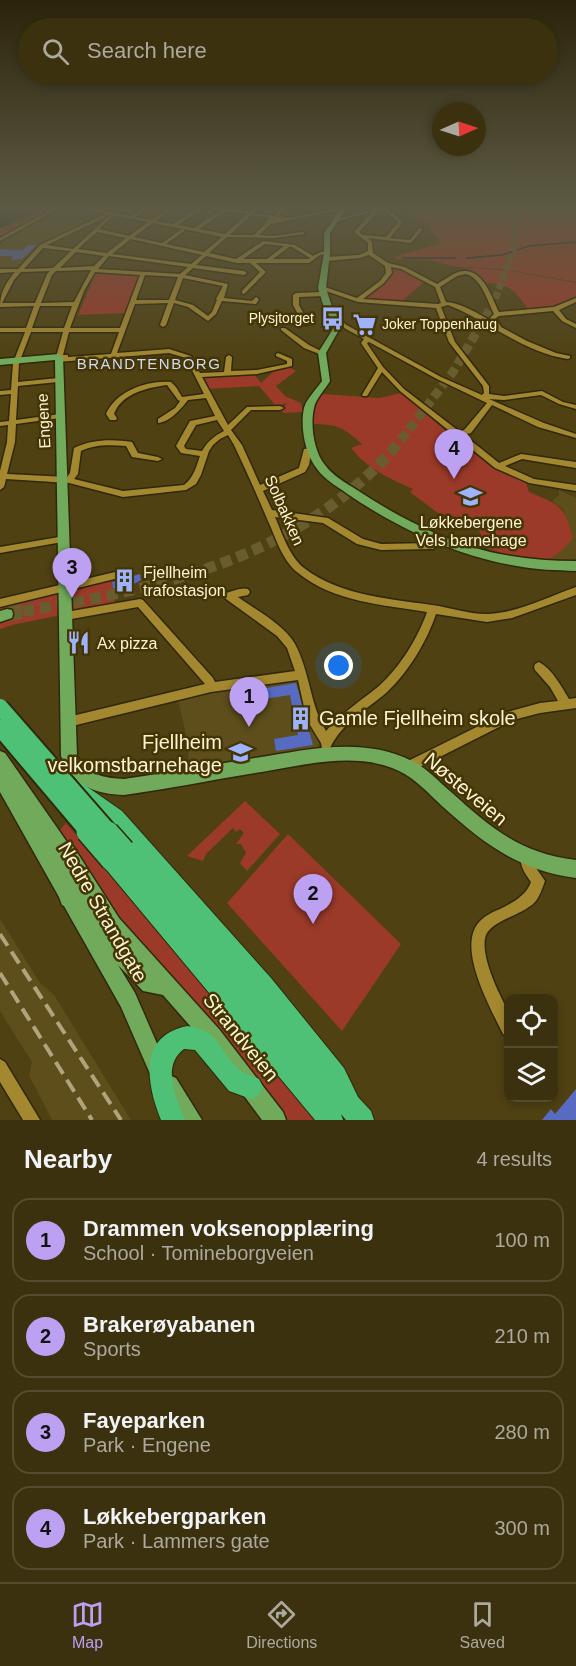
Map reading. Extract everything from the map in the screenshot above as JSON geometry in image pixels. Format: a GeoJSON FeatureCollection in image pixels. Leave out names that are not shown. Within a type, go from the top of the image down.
{"type":"FeatureCollection","features":[{"type":"Feature","properties":{"kind":"highway"},"geometry":{"type":"LineString","coordinates":[[0,707],[118,855]]}},
{"type":"Feature","properties":{"kind":"highway"},"geometry":{"type":"LineString","coordinates":[[0,728],[118,855],[348,1116]]}},
{"type":"Feature","properties":{"kind":"highway"},"geometry":{"type":"LineString","coordinates":[[0,742],[55,773],[115,818],[263,986],[336,1076],[348,1116]]}},
{"type":"Feature","properties":{"kind":"highway"},"geometry":{"type":"LineString","coordinates":[[173,1120],[163,1093],[160,1073],[163,1056],[171,1043],[182,1038],[199,1039],[237,1083],[251,1087]]}},
{"type":"Feature","properties":{"kind":"main road"},"geometry":{"type":"LineString","coordinates":[[326,258],[322,291],[329,310],[342,324],[336,327],[322,352],[326,381],[310,404],[309,417],[313,450],[316,460],[325,472],[399,523],[441,540],[517,562],[548,566],[576,566]]}},
{"type":"Feature","properties":{"kind":"main road"},"geometry":{"type":"LineString","coordinates":[[0,363],[59,358]]}},
{"type":"Feature","properties":{"kind":"main road","name":"Engene"},"geometry":{"type":"LineString","coordinates":[[59,358],[60,416],[66,481],[64,539],[68,722]]}},
{"type":"Feature","properties":{"kind":"main road","name":"Nøsteveien"},"geometry":{"type":"LineString","coordinates":[[68,722],[69,756],[74,769],[95,783],[112,786],[155,782],[327,747],[408,767],[495,841],[527,858],[555,867],[576,869]]}},
{"type":"Feature","properties":{"kind":"main road","name":"Nedre Strandgate"},"geometry":{"type":"LineString","coordinates":[[0,758],[61,848],[67,852],[113,924],[167,986]]}},
{"type":"Feature","properties":{"kind":"main road","name":"Nedre Strandgate"},"geometry":{"type":"LineString","coordinates":[[0,777],[68,899],[132,1006],[160,1073]]}},
{"type":"Feature","properties":{"kind":"main road"},"geometry":{"type":"LineString","coordinates":[[61,848],[61,856],[71,880],[68,899],[77,897],[83,901],[107,939],[150,984],[167,986]]}},
{"type":"Feature","properties":{"kind":"main road","name":"Strandveien"},"geometry":{"type":"LineString","coordinates":[[167,986],[206,1029],[275,1120]]}},
{"type":"Feature","properties":{"kind":"main road"},"geometry":{"type":"LineString","coordinates":[[160,1073],[191,1120]]}},
{"type":"Feature","properties":{"kind":"street"},"geometry":{"type":"LineString","coordinates":[[32,257],[18,272],[0,303],[77,304]]}},
{"type":"Feature","properties":{"kind":"street"},"geometry":{"type":"LineString","coordinates":[[0,488],[12,423],[16,362],[53,271],[67,257]]}},
{"type":"Feature","properties":{"kind":"street","name":"Engene"},"geometry":{"type":"LineString","coordinates":[[59,358],[77,304],[95,270],[108,257]]}},
{"type":"Feature","properties":{"kind":"street"},"geometry":{"type":"LineString","coordinates":[[132,257],[244,273]]}},
{"type":"Feature","properties":{"kind":"street"},"geometry":{"type":"LineString","coordinates":[[156,261],[160,257]]}},
{"type":"Feature","properties":{"kind":"street"},"geometry":{"type":"LineString","coordinates":[[163,326],[182,276],[202,257]]}},
{"type":"Feature","properties":{"kind":"street"},"geometry":{"type":"LineString","coordinates":[[220,257],[237,261],[309,261],[314,258]]}},
{"type":"Feature","properties":{"kind":"street"},"geometry":{"type":"LineString","coordinates":[[237,261],[242,257]]}},
{"type":"Feature","properties":{"kind":"street"},"geometry":{"type":"LineString","coordinates":[[268,261],[273,257]]}},
{"type":"Feature","properties":{"kind":"street"},"geometry":{"type":"LineString","coordinates":[[326,258],[338,257]]}},
{"type":"Feature","properties":{"kind":"street"},"geometry":{"type":"LineString","coordinates":[[375,257],[386,264],[403,268],[437,286],[452,342],[486,386],[486,399],[468,431],[459,435]]}},
{"type":"Feature","properties":{"kind":"street"},"geometry":{"type":"LineString","coordinates":[[244,292],[263,272],[251,261]]}},
{"type":"Feature","properties":{"kind":"street"},"geometry":{"type":"LineString","coordinates":[[358,300],[384,280],[389,273],[386,264]]}},
{"type":"Feature","properties":{"kind":"street"},"geometry":{"type":"LineString","coordinates":[[0,272],[95,270],[182,276],[219,282],[226,285],[210,318]]}},
{"type":"Feature","properties":{"kind":"street"},"geometry":{"type":"LineString","coordinates":[[114,354],[143,273]]}},
{"type":"Feature","properties":{"kind":"street"},"geometry":{"type":"LineString","coordinates":[[437,286],[458,274],[470,274],[480,281],[497,314]]}},
{"type":"Feature","properties":{"kind":"street"},"geometry":{"type":"LineString","coordinates":[[210,318],[219,282]]}},
{"type":"Feature","properties":{"kind":"street"},"geometry":{"type":"LineString","coordinates":[[306,324],[296,305],[296,295],[322,291],[358,300],[452,304],[551,355],[568,357]]}},
{"type":"Feature","properties":{"kind":"street"},"geometry":{"type":"LineString","coordinates":[[219,299],[254,303],[256,299]]}},
{"type":"Feature","properties":{"kind":"street"},"geometry":{"type":"LineString","coordinates":[[498,326],[493,318],[497,314],[555,309],[576,300]]}},
{"type":"Feature","properties":{"kind":"street"},"geometry":{"type":"LineString","coordinates":[[132,302],[173,302],[193,305],[210,318]]}},
{"type":"Feature","properties":{"kind":"street"},"geometry":{"type":"LineString","coordinates":[[555,309],[564,320],[576,326]]}},
{"type":"Feature","properties":{"kind":"street"},"geometry":{"type":"LineString","coordinates":[[342,324],[367,340],[486,399],[542,425],[576,436]]}},
{"type":"Feature","properties":{"kind":"street"},"geometry":{"type":"LineString","coordinates":[[283,329],[297,337],[311,351],[322,352]]}},
{"type":"Feature","properties":{"kind":"street"},"geometry":{"type":"LineString","coordinates":[[0,330],[123,330]]}},
{"type":"Feature","properties":{"kind":"street"},"geometry":{"type":"LineString","coordinates":[[367,340],[364,343],[381,368],[402,390],[498,466],[523,478],[548,485],[576,488]]}},
{"type":"Feature","properties":{"kind":"street","name":"Solbakken"},"geometry":{"type":"LineString","coordinates":[[59,358],[176,351],[189,357],[219,417],[238,445],[287,553],[299,569],[314,579],[355,596],[487,618],[500,618],[576,591]]}},
{"type":"Feature","properties":{"kind":"street"},"geometry":{"type":"LineString","coordinates":[[198,375],[271,371],[290,365],[290,360],[278,355]]}},
{"type":"Feature","properties":{"kind":"street"},"geometry":{"type":"LineString","coordinates":[[227,374],[229,357]]}},
{"type":"Feature","properties":{"kind":"street"},"geometry":{"type":"LineString","coordinates":[[366,395],[381,368]]}},
{"type":"Feature","properties":{"kind":"street"},"geometry":{"type":"LineString","coordinates":[[0,393],[14,388],[58,380]]}},
{"type":"Feature","properties":{"kind":"street"},"geometry":{"type":"LineString","coordinates":[[113,418],[112,407],[119,399],[150,386],[169,383],[180,399],[185,400],[208,396]]}},
{"type":"Feature","properties":{"kind":"street"},"geometry":{"type":"LineString","coordinates":[[486,399],[542,393],[561,403],[576,407]]}},
{"type":"Feature","properties":{"kind":"street"},"geometry":{"type":"LineString","coordinates":[[161,420],[177,410],[185,400]]}},
{"type":"Feature","properties":{"kind":"street"},"geometry":{"type":"LineString","coordinates":[[3,476],[66,481],[123,494],[186,487],[196,476],[204,454],[214,438],[228,431],[249,408],[280,408]]}},
{"type":"Feature","properties":{"kind":"street"},"geometry":{"type":"LineString","coordinates":[[0,424],[60,416]]}},
{"type":"Feature","properties":{"kind":"street"},"geometry":{"type":"LineString","coordinates":[[204,454],[184,451],[180,446],[181,442],[193,423],[219,417]]}},
{"type":"Feature","properties":{"kind":"street"},"geometry":{"type":"LineString","coordinates":[[66,481],[74,474],[77,450],[87,445],[115,442],[129,444],[135,455],[158,459]]}},
{"type":"Feature","properties":{"kind":"street"},"geometry":{"type":"LineString","coordinates":[[259,489],[302,470],[307,451],[313,450]]}},
{"type":"Feature","properties":{"kind":"street"},"geometry":{"type":"LineString","coordinates":[[498,466],[521,456],[576,465]]}},
{"type":"Feature","properties":{"kind":"street"},"geometry":{"type":"LineString","coordinates":[[269,513],[325,520],[360,542],[381,547],[433,546],[441,540]]}},
{"type":"Feature","properties":{"kind":"street"},"geometry":{"type":"LineString","coordinates":[[0,550],[64,539]]}},
{"type":"Feature","properties":{"kind":"street"},"geometry":{"type":"LineString","coordinates":[[0,603],[128,573]]}},
{"type":"Feature","properties":{"kind":"street"},"geometry":{"type":"LineString","coordinates":[[245,592],[230,597],[281,633],[291,646],[302,675],[313,720],[327,747]]}},
{"type":"Feature","properties":{"kind":"street"},"geometry":{"type":"LineString","coordinates":[[66,616],[140,603],[209,681],[211,687]]}},
{"type":"Feature","properties":{"kind":"street"},"geometry":{"type":"LineString","coordinates":[[327,747],[332,730],[390,682],[429,623],[433,610]]}},
{"type":"Feature","properties":{"kind":"street"},"geometry":{"type":"LineString","coordinates":[[408,767],[511,716],[570,703],[539,667]]}},
{"type":"Feature","properties":{"kind":"street"},"geometry":{"type":"LineString","coordinates":[[68,722],[211,687],[302,675]]}},
{"type":"Feature","properties":{"kind":"street"},"geometry":{"type":"LineString","coordinates":[[504,1020],[490,990],[478,944],[482,928],[514,910],[536,889],[538,881],[528,867],[527,858]]}},
{"type":"Feature","properties":{"kind":"street"},"geometry":{"type":"LineString","coordinates":[[0,1067],[32,1120]]}},
{"type":"Feature","properties":{"kind":"shaded area"},"geometry":{"type":"Polygon","coordinates":[[[0,257],[31,257],[21,268],[0,269],[0,257]]]}},
{"type":"Feature","properties":{"kind":"shaded area"},"geometry":{"type":"Polygon","coordinates":[[[576,257],[576,282],[504,269],[458,267],[428,260],[396,259],[576,257]]]}},
{"type":"Feature","properties":{"kind":"shaded area"},"geometry":{"type":"Polygon","coordinates":[[[390,265],[425,281],[400,303],[362,300],[386,281],[392,272],[390,265]]]}},
{"type":"Feature","properties":{"kind":"shaded area"},"geometry":{"type":"Polygon","coordinates":[[[474,268],[511,271],[576,283],[576,299],[553,307],[529,310],[506,286],[484,283],[474,273],[465,272],[474,268]]]}},
{"type":"Feature","properties":{"kind":"shaded area"},"geometry":{"type":"Polygon","coordinates":[[[96,272],[139,274],[125,313],[78,315],[96,272]]]}},
{"type":"Feature","properties":{"kind":"shaded area"},"geometry":{"type":"Polygon","coordinates":[[[289,367],[296,371],[276,386],[285,396],[301,403],[303,412],[284,413],[281,410],[287,403],[276,406],[259,386],[206,389],[202,378],[254,374],[261,383],[273,372],[289,367]]]}},
{"type":"Feature","properties":{"kind":"shaded area"},"geometry":{"type":"Polygon","coordinates":[[[401,393],[475,454],[491,465],[526,482],[529,492],[548,500],[559,508],[567,519],[573,538],[568,544],[555,555],[541,560],[516,557],[483,547],[481,534],[474,526],[451,520],[453,516],[438,513],[410,492],[413,489],[364,462],[351,448],[362,444],[350,434],[334,426],[312,424],[315,404],[323,394],[380,398],[401,393]]]}},
{"type":"Feature","properties":{"kind":"shaded area"},"geometry":{"type":"Polygon","coordinates":[[[559,490],[576,498],[576,562],[554,563],[520,558],[573,538],[563,509],[552,501],[559,495],[559,490]]]}},
{"type":"Feature","properties":{"kind":"shaded area"},"geometry":{"type":"Polygon","coordinates":[[[111,578],[115,604],[0,629],[0,605],[111,578]]]}},
{"type":"Feature","properties":{"kind":"shaded area"},"geometry":{"type":"Polygon","coordinates":[[[297,679],[301,682],[320,738],[318,748],[314,751],[189,772],[188,743],[178,700],[212,691],[297,679]]]}},
{"type":"Feature","properties":{"kind":"shaded area"},"geometry":{"type":"Polygon","coordinates":[[[245,801],[280,834],[247,871],[240,863],[246,853],[241,844],[236,844],[244,833],[240,829],[236,832],[233,828],[206,854],[203,861],[187,856],[245,801]]]}},
{"type":"Feature","properties":{"kind":"shaded area"},"geometry":{"type":"Polygon","coordinates":[[[66,823],[314,1120],[284,1120],[100,894],[60,830],[66,823]]]}},
{"type":"Feature","properties":{"kind":"shaded area"},"geometry":{"type":"Polygon","coordinates":[[[288,834],[401,944],[342,1031],[227,903],[288,834]]]}},
{"type":"Feature","properties":{"kind":"shaded area"},"geometry":{"type":"Polygon","coordinates":[[[0,919],[40,983],[54,995],[131,1120],[52,1120],[29,1075],[32,1062],[0,1011],[0,919]]]}},
{"type":"Feature","properties":{"kind":"building"},"geometry":{"type":"Polygon","coordinates":[[[12,257],[24,257],[22,259],[11,260],[12,257]]]}},
{"type":"Feature","properties":{"kind":"building","name":"Fjellheim trafostasjon"},"geometry":{"type":"Polygon","coordinates":[[[140,574],[141,580],[136,583],[113,589],[112,582],[140,574]]]}},
{"type":"Feature","properties":{"kind":"building","name":"Gamle Fjellheim skole"},"geometry":{"type":"Polygon","coordinates":[[[296,683],[313,745],[276,751],[274,739],[298,735],[290,695],[258,700],[266,688],[296,683]]]}},
{"type":"Feature","properties":{"kind":"building"},"geometry":{"type":"Polygon","coordinates":[[[576,1089],[576,1120],[542,1120],[551,1109],[555,1114],[576,1089]]]}},
{"type":"Feature","properties":{"kind":"waterway"},"geometry":{"type":"LineString","coordinates":[[467,258],[476,257]]}},
{"type":"Feature","properties":{"kind":"waterway"},"geometry":{"type":"LineString","coordinates":[[403,258],[455,258]]}},
{"type":"Feature","properties":{"kind":"tunnel"},"geometry":{"type":"LineString","coordinates":[[492,308],[510,257]]}},
{"type":"Feature","properties":{"kind":"tunnel"},"geometry":{"type":"LineString","coordinates":[[401,440],[453,372],[492,306]]}},
{"type":"Feature","properties":{"kind":"tunnel"},"geometry":{"type":"LineString","coordinates":[[23,611],[129,591],[180,577],[230,560],[277,539],[322,512],[364,479],[402,439]]}},
{"type":"Feature","properties":{"kind":"tunnel"},"geometry":{"type":"LineString","coordinates":[[7,614],[32,610]]}},
{"type":"Feature","properties":{"kind":"railway"},"geometry":{"type":"LineString","coordinates":[[0,934],[121,1120]]}},
{"type":"Feature","properties":{"kind":"railway"},"geometry":{"type":"LineString","coordinates":[[0,973],[92,1120]]}},
{"type":"Feature","properties":{"kind":"place","name":"Plysjtorget"},"geometry":{"type":"Point","coordinates":[332,318]}},
{"type":"Feature","properties":{"kind":"place","name":"Joker Toppenhaug"},"geometry":{"type":"Point","coordinates":[364,324]}},
{"type":"Feature","properties":{"kind":"place","name":"Løkkebergparken"},"geometry":{"type":"Point","coordinates":[454,479]}},
{"type":"Feature","properties":{"kind":"place","name":"Løkkebergene Vels barnehage"},"geometry":{"type":"Point","coordinates":[471,497]}},
{"type":"Feature","properties":{"kind":"place","name":"Fjellheim trafostasjon"},"geometry":{"type":"Point","coordinates":[125,581]}},
{"type":"Feature","properties":{"kind":"place","name":"Fayeparken"},"geometry":{"type":"Point","coordinates":[72,598]}},
{"type":"Feature","properties":{"kind":"place","name":"Ax pizza"},"geometry":{"type":"Point","coordinates":[79,643]}},
{"type":"Feature","properties":{"kind":"place","name":"Gamle Fjellheim skole"},"geometry":{"type":"Point","coordinates":[301,718]}},
{"type":"Feature","properties":{"kind":"place","name":"Drammen voksenopplæring"},"geometry":{"type":"Point","coordinates":[249,727]}},
{"type":"Feature","properties":{"kind":"place","name":"Fjellheim velkomstbarnehage"},"geometry":{"type":"Point","coordinates":[240,753]}},
{"type":"Feature","properties":{"kind":"place","name":"Brakerøyabanen"},"geometry":{"type":"Point","coordinates":[313,924]}},
{"type":"Feature","properties":{"kind":"district","name":"BRANDTENBORG"},"geometry":{"type":"Point","coordinates":[149,364]}}]}
